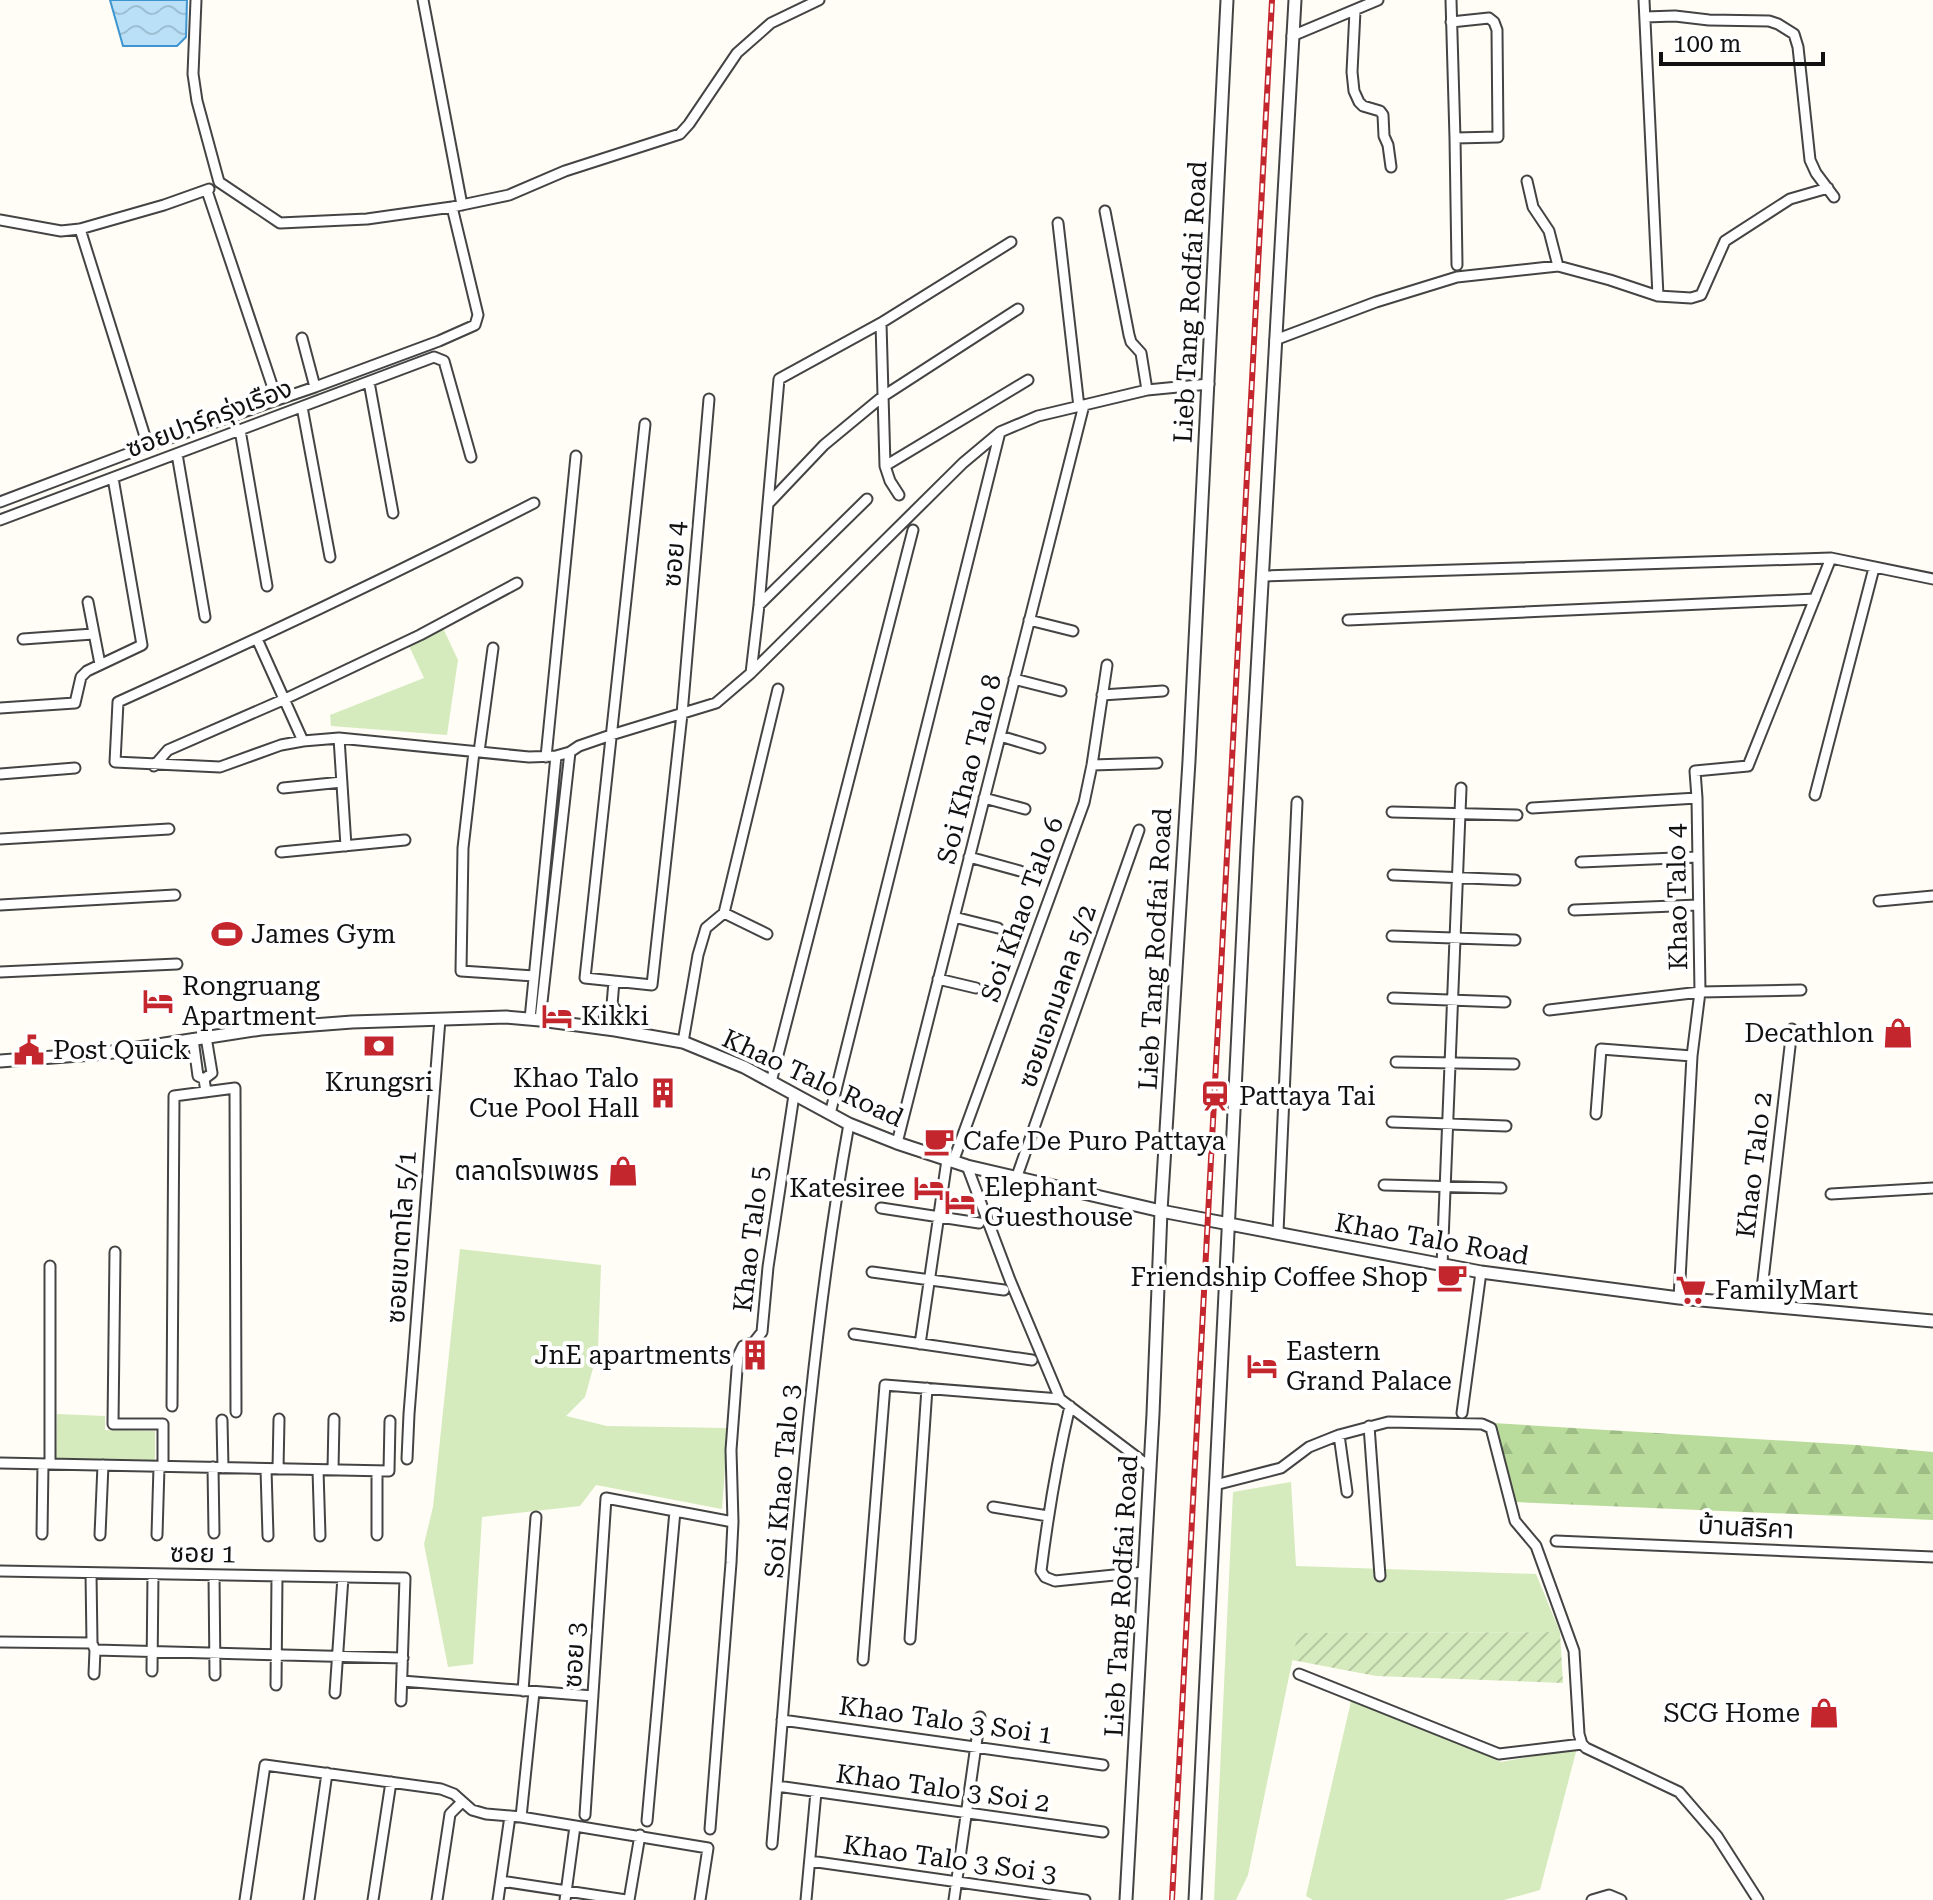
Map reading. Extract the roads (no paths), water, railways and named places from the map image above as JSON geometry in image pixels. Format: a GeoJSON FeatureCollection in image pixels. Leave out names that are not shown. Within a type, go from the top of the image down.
{"type":"FeatureCollection","features":[{"type":"Feature","properties":{"kind":"street"},"geometry":{"type":"LineString","coordinates":[[196,0],[193,74],[197,101],[219,182],[280,223],[367,219],[509,195],[565,171],[680,134],[737,53],[771,23],[819,0]]}},
{"type":"Feature","properties":{"kind":"street"},"geometry":{"type":"LineString","coordinates":[[0,502],[439,341],[475,325],[478,315],[423,0]]}},
{"type":"Feature","properties":{"kind":"street","name":"Lieb Tang Rodfai Road"},"geometry":{"type":"LineString","coordinates":[[1126,1900],[1161,1211],[1189,761],[1227,0]]}},
{"type":"Feature","properties":{"kind":"street"},"geometry":{"type":"LineString","coordinates":[[1195,1900],[1247,848],[1295,0]]}},
{"type":"Feature","properties":{"kind":"street"},"geometry":{"type":"LineString","coordinates":[[1292,36],[1378,0]]}},
{"type":"Feature","properties":{"kind":"street"},"geometry":{"type":"LineString","coordinates":[[1451,0],[1457,265]]}},
{"type":"Feature","properties":{"kind":"street"},"geometry":{"type":"LineString","coordinates":[[1644,0],[1658,296]]}},
{"type":"Feature","properties":{"kind":"street"},"geometry":{"type":"LineString","coordinates":[[1355,11],[1354,91],[1363,106],[1380,111],[1383,115],[1391,167]]}},
{"type":"Feature","properties":{"kind":"street"},"geometry":{"type":"LineString","coordinates":[[1645,17],[1769,21],[1794,34],[1810,160],[1834,197]]}},
{"type":"Feature","properties":{"kind":"street"},"geometry":{"type":"LineString","coordinates":[[1451,22],[1489,18],[1497,30],[1498,137],[1455,138]]}},
{"type":"Feature","properties":{"kind":"street"},"geometry":{"type":"LineString","coordinates":[[1527,181],[1533,207],[1549,231],[1558,266]]}},
{"type":"Feature","properties":{"kind":"street"},"geometry":{"type":"LineString","coordinates":[[0,220],[61,231],[80,229],[207,191],[219,182]]}},
{"type":"Feature","properties":{"kind":"street"},"geometry":{"type":"LineString","coordinates":[[1275,340],[1376,302],[1457,277],[1558,266],[1658,296],[1691,298],[1701,295],[1725,241],[1790,199],[1828,188]]}},
{"type":"Feature","properties":{"kind":"street"},"geometry":{"type":"LineString","coordinates":[[207,191],[277,400]]}},
{"type":"Feature","properties":{"kind":"street"},"geometry":{"type":"LineString","coordinates":[[1105,211],[1129,335],[1141,353],[1147,390]]}},
{"type":"Feature","properties":{"kind":"street"},"geometry":{"type":"LineString","coordinates":[[1058,223],[1081,406]]}},
{"type":"Feature","properties":{"kind":"street"},"geometry":{"type":"LineString","coordinates":[[80,229],[148,446]]}},
{"type":"Feature","properties":{"kind":"street"},"geometry":{"type":"LineString","coordinates":[[751,673],[779,379],[881,323],[1011,242]]}},
{"type":"Feature","properties":{"kind":"street"},"geometry":{"type":"LineString","coordinates":[[768,504],[824,445],[882,397],[1018,309]]}},
{"type":"Feature","properties":{"kind":"street"},"geometry":{"type":"LineString","coordinates":[[881,323],[885,466],[899,495]]}},
{"type":"Feature","properties":{"kind":"street"},"geometry":{"type":"LineString","coordinates":[[302,338],[315,387]]}},
{"type":"Feature","properties":{"kind":"street","name":"ซอยปาร์ครุ่งเรือง"},"geometry":{"type":"LineString","coordinates":[[0,520],[434,357],[444,361],[471,457]]}},
{"type":"Feature","properties":{"kind":"street"},"geometry":{"type":"LineString","coordinates":[[885,466],[1028,380]]}},
{"type":"Feature","properties":{"kind":"street"},"geometry":{"type":"LineString","coordinates":[[369,382],[393,513]]}},
{"type":"Feature","properties":{"kind":"street"},"geometry":{"type":"LineString","coordinates":[[534,503],[395,574],[118,702],[115,762],[220,767],[281,745],[339,738],[551,756],[716,703],[751,673],[963,463],[1000,432],[1038,416],[1147,390],[1209,384]]}},
{"type":"Feature","properties":{"kind":"street","name":"ซอย 4"},"geometry":{"type":"LineString","coordinates":[[614,981],[652,985],[682,714],[709,399]]}},
{"type":"Feature","properties":{"kind":"street","name":"Soi Khao Talo 8"},"geometry":{"type":"LineString","coordinates":[[897,1143],[1081,406]]}},
{"type":"Feature","properties":{"kind":"street"},"geometry":{"type":"LineString","coordinates":[[302,407],[330,557]]}},
{"type":"Feature","properties":{"kind":"street"},"geometry":{"type":"LineString","coordinates":[[609,1030],[605,1011],[612,1005],[614,981],[585,978],[645,424]]}},
{"type":"Feature","properties":{"kind":"street"},"geometry":{"type":"LineString","coordinates":[[240,430],[267,586]]}},
{"type":"Feature","properties":{"kind":"street"},"geometry":{"type":"LineString","coordinates":[[830,1114],[1000,432]]}},
{"type":"Feature","properties":{"kind":"street"},"geometry":{"type":"LineString","coordinates":[[177,454],[205,617]]}},
{"type":"Feature","properties":{"kind":"street"},"geometry":{"type":"LineString","coordinates":[[535,1020],[534,976],[576,456]]}},
{"type":"Feature","properties":{"kind":"street"},"geometry":{"type":"LineString","coordinates":[[0,708],[75,703],[81,677],[87,671],[142,645],[113,478]]}},
{"type":"Feature","properties":{"kind":"street"},"geometry":{"type":"LineString","coordinates":[[759,605],[867,499]]}},
{"type":"Feature","properties":{"kind":"street"},"geometry":{"type":"LineString","coordinates":[[771,1082],[913,530]]}},
{"type":"Feature","properties":{"kind":"street"},"geometry":{"type":"LineString","coordinates":[[1263,576],[1831,558],[1933,579]]}},
{"type":"Feature","properties":{"kind":"street","name":"Khao Talo 4"},"geometry":{"type":"LineString","coordinates":[[1679,1298],[1692,1056],[1700,992],[1695,771],[1748,766],[1831,558]]}},
{"type":"Feature","properties":{"kind":"street"},"geometry":{"type":"LineString","coordinates":[[1815,795],[1874,568]]}},
{"type":"Feature","properties":{"kind":"street"},"geometry":{"type":"LineString","coordinates":[[154,766],[168,750],[420,635],[517,583]]}},
{"type":"Feature","properties":{"kind":"street"},"geometry":{"type":"LineString","coordinates":[[1348,620],[1815,599]]}},
{"type":"Feature","properties":{"kind":"street"},"geometry":{"type":"LineString","coordinates":[[88,602],[100,664]]}},
{"type":"Feature","properties":{"kind":"street"},"geometry":{"type":"LineString","coordinates":[[1029,620],[1073,631]]}},
{"type":"Feature","properties":{"kind":"street"},"geometry":{"type":"LineString","coordinates":[[23,639],[93,634]]}},
{"type":"Feature","properties":{"kind":"street"},"geometry":{"type":"LineString","coordinates":[[257,639],[303,741]]}},
{"type":"Feature","properties":{"kind":"street"},"geometry":{"type":"LineString","coordinates":[[493,648],[463,848],[461,971],[534,976]]}},
{"type":"Feature","properties":{"kind":"street","name":"Soi Khao Talo 6"},"geometry":{"type":"LineString","coordinates":[[920,1344],[950,1161],[1084,803],[1107,665]]}},
{"type":"Feature","properties":{"kind":"street"},"geometry":{"type":"LineString","coordinates":[[1014,679],[1061,691]]}},
{"type":"Feature","properties":{"kind":"street"},"geometry":{"type":"LineString","coordinates":[[683,1042],[698,955],[706,928],[724,913],[778,689]]}},
{"type":"Feature","properties":{"kind":"street"},"geometry":{"type":"LineString","coordinates":[[1102,695],[1163,691]]}},
{"type":"Feature","properties":{"kind":"street"},"geometry":{"type":"LineString","coordinates":[[1000,736],[1040,748]]}},
{"type":"Feature","properties":{"kind":"street"},"geometry":{"type":"LineString","coordinates":[[339,738],[346,846]]}},
{"type":"Feature","properties":{"kind":"street"},"geometry":{"type":"LineString","coordinates":[[535,1020],[570,752]]}},
{"type":"Feature","properties":{"kind":"street"},"geometry":{"type":"LineString","coordinates":[[1092,765],[1157,763]]}},
{"type":"Feature","properties":{"kind":"street"},"geometry":{"type":"LineString","coordinates":[[0,774],[75,768]]}},
{"type":"Feature","properties":{"kind":"street"},"geometry":{"type":"LineString","coordinates":[[283,788],[342,782]]}},
{"type":"Feature","properties":{"kind":"street"},"geometry":{"type":"LineString","coordinates":[[1442,1266],[1461,788]]}},
{"type":"Feature","properties":{"kind":"street"},"geometry":{"type":"LineString","coordinates":[[984,798],[1025,809]]}},
{"type":"Feature","properties":{"kind":"street"},"geometry":{"type":"LineString","coordinates":[[1532,808],[1697,798]]}},
{"type":"Feature","properties":{"kind":"street"},"geometry":{"type":"LineString","coordinates":[[1278,1232],[1297,802]]}},
{"type":"Feature","properties":{"kind":"street"},"geometry":{"type":"LineString","coordinates":[[1392,812],[1517,815]]}},
{"type":"Feature","properties":{"kind":"street"},"geometry":{"type":"LineString","coordinates":[[0,839],[169,829]]}},
{"type":"Feature","properties":{"kind":"street","name":"ซอยเอกมลคล 5/2"},"geometry":{"type":"LineString","coordinates":[[1017,1176],[1139,830]]}},
{"type":"Feature","properties":{"kind":"street"},"geometry":{"type":"LineString","coordinates":[[281,852],[405,840]]}},
{"type":"Feature","properties":{"kind":"street"},"geometry":{"type":"LineString","coordinates":[[969,857],[1020,871]]}},
{"type":"Feature","properties":{"kind":"street"},"geometry":{"type":"LineString","coordinates":[[1581,862],[1698,857]]}},
{"type":"Feature","properties":{"kind":"street"},"geometry":{"type":"LineString","coordinates":[[1393,875],[1515,880]]}},
{"type":"Feature","properties":{"kind":"street"},"geometry":{"type":"LineString","coordinates":[[0,905],[175,895]]}},
{"type":"Feature","properties":{"kind":"street"},"geometry":{"type":"LineString","coordinates":[[1879,901],[1933,896]]}},
{"type":"Feature","properties":{"kind":"street"},"geometry":{"type":"LineString","coordinates":[[1574,910],[1698,905]]}},
{"type":"Feature","properties":{"kind":"street"},"geometry":{"type":"LineString","coordinates":[[724,913],[767,934]]}},
{"type":"Feature","properties":{"kind":"street"},"geometry":{"type":"LineString","coordinates":[[954,917],[998,928]]}},
{"type":"Feature","properties":{"kind":"street"},"geometry":{"type":"LineString","coordinates":[[1392,936],[1515,940]]}},
{"type":"Feature","properties":{"kind":"street"},"geometry":{"type":"LineString","coordinates":[[0,972],[177,964]]}},
{"type":"Feature","properties":{"kind":"street"},"geometry":{"type":"LineString","coordinates":[[938,979],[976,988]]}},
{"type":"Feature","properties":{"kind":"street"},"geometry":{"type":"LineString","coordinates":[[1549,1010],[1700,992],[1801,990]]}},
{"type":"Feature","properties":{"kind":"street"},"geometry":{"type":"LineString","coordinates":[[1393,998],[1505,1002]]}},
{"type":"Feature","properties":{"kind":"street","name":"Khao Talo Road"},"geometry":{"type":"LineString","coordinates":[[0,1061],[106,1053],[261,1029],[352,1022],[506,1017],[535,1020],[683,1042],[744,1067],[849,1124],[897,1143],[967,1166],[1161,1211],[1481,1272],[1679,1298],[1933,1321]]}},
{"type":"Feature","properties":{"kind":"street","name":"ซอยเขาตาโล 5/1"},"geometry":{"type":"LineString","coordinates":[[407,1459],[440,1019]]}},
{"type":"Feature","properties":{"kind":"street","name":"Khao Talo 2"},"geometry":{"type":"LineString","coordinates":[[1760,1306],[1792,1029]]}},
{"type":"Feature","properties":{"kind":"street"},"geometry":{"type":"LineString","coordinates":[[204,1079],[212,1073],[206,1037]]}},
{"type":"Feature","properties":{"kind":"street"},"geometry":{"type":"LineString","coordinates":[[193,1039],[198,1076],[204,1079]]}},
{"type":"Feature","properties":{"kind":"street"},"geometry":{"type":"LineString","coordinates":[[1596,1114],[1601,1049],[1692,1056]]}},
{"type":"Feature","properties":{"kind":"street"},"geometry":{"type":"LineString","coordinates":[[1396,1062],[1514,1064]]}},
{"type":"Feature","properties":{"kind":"street"},"geometry":{"type":"LineString","coordinates":[[204,1079],[206,1092]]}},
{"type":"Feature","properties":{"kind":"street"},"geometry":{"type":"LineString","coordinates":[[172,1406],[174,1096],[235,1088],[236,1412]]}},
{"type":"Feature","properties":{"kind":"street","name":"Khao Talo 5"},"geometry":{"type":"LineString","coordinates":[[710,1829],[733,1522],[731,1450],[738,1356],[743,1346],[754,1342],[762,1332],[770,1252],[794,1095]]}},
{"type":"Feature","properties":{"kind":"street"},"geometry":{"type":"LineString","coordinates":[[1392,1122],[1506,1126]]}},
{"type":"Feature","properties":{"kind":"street","name":"Soi Khao Talo 3"},"geometry":{"type":"LineString","coordinates":[[772,1844],[813,1379],[849,1124]]}},
{"type":"Feature","properties":{"kind":"street"},"geometry":{"type":"LineString","coordinates":[[967,1166],[1060,1399]]}},
{"type":"Feature","properties":{"kind":"street"},"geometry":{"type":"LineString","coordinates":[[1384,1185],[1501,1188]]}},
{"type":"Feature","properties":{"kind":"street"},"geometry":{"type":"LineString","coordinates":[[1831,1194],[1933,1188]]}},
{"type":"Feature","properties":{"kind":"street"},"geometry":{"type":"LineString","coordinates":[[881,1208],[979,1223]]}},
{"type":"Feature","properties":{"kind":"street"},"geometry":{"type":"LineString","coordinates":[[115,1252],[113,1424],[163,1424],[157,1535]]}},
{"type":"Feature","properties":{"kind":"street"},"geometry":{"type":"LineString","coordinates":[[42,1534],[50,1266]]}},
{"type":"Feature","properties":{"kind":"street"},"geometry":{"type":"LineString","coordinates":[[872,1272],[1004,1290]]}},
{"type":"Feature","properties":{"kind":"street"},"geometry":{"type":"LineString","coordinates":[[1462,1413],[1481,1272]]}},
{"type":"Feature","properties":{"kind":"street"},"geometry":{"type":"LineString","coordinates":[[854,1334],[1032,1360]]}},
{"type":"Feature","properties":{"kind":"street"},"geometry":{"type":"LineString","coordinates":[[863,1660],[885,1385],[1060,1399],[1150,1467]]}},
{"type":"Feature","properties":{"kind":"street"},"geometry":{"type":"LineString","coordinates":[[910,1639],[927,1388]]}},
{"type":"Feature","properties":{"kind":"street"},"geometry":{"type":"LineString","coordinates":[[1070,1406],[1058,1456],[1041,1571],[1045,1577],[1055,1581],[1144,1572]]}},
{"type":"Feature","properties":{"kind":"street"},"geometry":{"type":"LineString","coordinates":[[278,1469],[279,1419]]}},
{"type":"Feature","properties":{"kind":"street"},"geometry":{"type":"LineString","coordinates":[[333,1470],[334,1419]]}},
{"type":"Feature","properties":{"kind":"street"},"geometry":{"type":"LineString","coordinates":[[214,1533],[222,1420]]}},
{"type":"Feature","properties":{"kind":"street"},"geometry":{"type":"LineString","coordinates":[[0,1463],[389,1471],[390,1421]]}},
{"type":"Feature","properties":{"kind":"street"},"geometry":{"type":"LineString","coordinates":[[1215,1485],[1281,1468],[1309,1447],[1388,1422],[1482,1424],[1491,1428],[1515,1521],[1536,1546],[1574,1651],[1582,1744],[1679,1792],[1717,1836],[1756,1900]]}},
{"type":"Feature","properties":{"kind":"street"},"geometry":{"type":"LineString","coordinates":[[1369,1426],[1380,1576]]}},
{"type":"Feature","properties":{"kind":"street"},"geometry":{"type":"LineString","coordinates":[[1339,1435],[1347,1492]]}},
{"type":"Feature","properties":{"kind":"street"},"geometry":{"type":"LineString","coordinates":[[100,1535],[103,1465]]}},
{"type":"Feature","properties":{"kind":"street"},"geometry":{"type":"LineString","coordinates":[[266,1469],[268,1536]]}},
{"type":"Feature","properties":{"kind":"street"},"geometry":{"type":"LineString","coordinates":[[318,1470],[320,1536]]}},
{"type":"Feature","properties":{"kind":"street"},"geometry":{"type":"LineString","coordinates":[[377,1471],[377,1535]]}},
{"type":"Feature","properties":{"kind":"street","name":"ซอย 3"},"geometry":{"type":"LineString","coordinates":[[585,1815],[606,1498],[675,1511]]}},
{"type":"Feature","properties":{"kind":"street"},"geometry":{"type":"LineString","coordinates":[[993,1507],[1048,1516]]}},
{"type":"Feature","properties":{"kind":"street"},"geometry":{"type":"LineString","coordinates":[[647,1821],[675,1511],[733,1522]]}},
{"type":"Feature","properties":{"kind":"street"},"geometry":{"type":"LineString","coordinates":[[523,1691],[536,1517]]}},
{"type":"Feature","properties":{"kind":"street","name":"บ้านสิริคา"},"geometry":{"type":"LineString","coordinates":[[1556,1541],[1933,1557]]}},
{"type":"Feature","properties":{"kind":"street","name":"ซอย 1"},"geometry":{"type":"LineString","coordinates":[[0,1571],[405,1578],[403,1658]]}},
{"type":"Feature","properties":{"kind":"street"},"geometry":{"type":"LineString","coordinates":[[91,1573],[94,1674]]}},
{"type":"Feature","properties":{"kind":"street"},"geometry":{"type":"LineString","coordinates":[[152,1671],[153,1574]]}},
{"type":"Feature","properties":{"kind":"street"},"geometry":{"type":"LineString","coordinates":[[214,1575],[215,1675]]}},
{"type":"Feature","properties":{"kind":"street"},"geometry":{"type":"LineString","coordinates":[[276,1685],[277,1576]]}},
{"type":"Feature","properties":{"kind":"street"},"geometry":{"type":"LineString","coordinates":[[335,1693],[343,1577]]}},
{"type":"Feature","properties":{"kind":"street"},"geometry":{"type":"LineString","coordinates":[[0,1642],[152,1652],[403,1658],[401,1701]]}},
{"type":"Feature","properties":{"kind":"street"},"geometry":{"type":"LineString","coordinates":[[1299,1674],[1499,1754],[1582,1744]]}},
{"type":"Feature","properties":{"kind":"street"},"geometry":{"type":"LineString","coordinates":[[402,1681],[593,1696]]}},
{"type":"Feature","properties":{"kind":"street"},"geometry":{"type":"LineString","coordinates":[[498,1900],[516,1816],[534,1692]]}},
{"type":"Feature","properties":{"kind":"street"},"geometry":{"type":"LineString","coordinates":[[954,1900],[980,1717]]}},
{"type":"Feature","properties":{"kind":"street","name":"Khao Talo 3 Soi 1"},"geometry":{"type":"LineString","coordinates":[[782,1720],[1103,1765]]}},
{"type":"Feature","properties":{"kind":"street"},"geometry":{"type":"LineString","coordinates":[[245,1900],[265,1765],[441,1789],[454,1794],[472,1810],[486,1814],[516,1816],[708,1848],[700,1900]]}},
{"type":"Feature","properties":{"kind":"street"},"geometry":{"type":"LineString","coordinates":[[309,1900],[327,1773]]}},
{"type":"Feature","properties":{"kind":"street"},"geometry":{"type":"LineString","coordinates":[[373,1900],[391,1782]]}},
{"type":"Feature","properties":{"kind":"street","name":"Khao Talo 3 Soi 2"},"geometry":{"type":"LineString","coordinates":[[777,1786],[1103,1832]]}},
{"type":"Feature","properties":{"kind":"street"},"geometry":{"type":"LineString","coordinates":[[806,1900],[816,1792]]}},
{"type":"Feature","properties":{"kind":"street"},"geometry":{"type":"LineString","coordinates":[[437,1900],[450,1814],[462,1802]]}},
{"type":"Feature","properties":{"kind":"street"},"geometry":{"type":"LineString","coordinates":[[566,1896],[575,1826]]}},
{"type":"Feature","properties":{"kind":"street"},"geometry":{"type":"LineString","coordinates":[[501,1881],[566,1896],[628,1900],[640,1835]]}},
{"type":"Feature","properties":{"kind":"street","name":"Khao Talo 3 Soi 3"},"geometry":{"type":"LineString","coordinates":[[810,1861],[1085,1900]]}},
{"type":"Feature","properties":{"kind":"street"},"geometry":{"type":"LineString","coordinates":[[1592,1900],[1609,1895],[1621,1900]]}},
{"type":"Feature","properties":{"kind":"water"},"geometry":{"type":"Polygon","coordinates":[[[110,0],[187,0],[186,37],[177,46],[123,46],[110,0]]]}},
{"type":"Feature","properties":{"kind":"railway"},"geometry":{"type":"LineString","coordinates":[[1172,1900],[1272,0]]}},
{"type":"Feature","properties":{"kind":"place","name":"James Gym"},"geometry":{"type":"Point","coordinates":[227,934]}},
{"type":"Feature","properties":{"kind":"place","name":"Rongruang Apartment"},"geometry":{"type":"Point","coordinates":[158,1001]}},
{"type":"Feature","properties":{"kind":"place","name":"Kikki"},"geometry":{"type":"Point","coordinates":[557,1016]}},
{"type":"Feature","properties":{"kind":"place","name":"Decathlon"},"geometry":{"type":"Point","coordinates":[1898,1033]}},
{"type":"Feature","properties":{"kind":"place","name":"Krungsri"},"geometry":{"type":"Point","coordinates":[379,1046]}},
{"type":"Feature","properties":{"kind":"place","name":"Post Quick"},"geometry":{"type":"Point","coordinates":[29,1050]}},
{"type":"Feature","properties":{"kind":"place","name":"Khao Talo Cue Pool Hall"},"geometry":{"type":"Point","coordinates":[663,1093]}},
{"type":"Feature","properties":{"kind":"place","name":"Pattaya Tai"},"geometry":{"type":"Point","coordinates":[1215,1096]}},
{"type":"Feature","properties":{"kind":"place","name":"Cafe De Puro Pattaya"},"geometry":{"type":"Point","coordinates":[939,1141]}},
{"type":"Feature","properties":{"kind":"place","name":"ตลาดโรงเพชร"},"geometry":{"type":"Point","coordinates":[623,1171]}},
{"type":"Feature","properties":{"kind":"place","name":"Katesiree"},"geometry":{"type":"Point","coordinates":[929,1188]}},
{"type":"Feature","properties":{"kind":"place","name":"Elephant Guesthouse"},"geometry":{"type":"Point","coordinates":[960,1202]}},
{"type":"Feature","properties":{"kind":"place","name":"Friendship Coffee Shop"},"geometry":{"type":"Point","coordinates":[1452,1277]}},
{"type":"Feature","properties":{"kind":"place","name":"FamilyMart"},"geometry":{"type":"Point","coordinates":[1691,1290]}},
{"type":"Feature","properties":{"kind":"place","name":"JnE apartments"},"geometry":{"type":"Point","coordinates":[755,1355]}},
{"type":"Feature","properties":{"kind":"place","name":"Eastern Grand Palace"},"geometry":{"type":"Point","coordinates":[1262,1366]}},
{"type":"Feature","properties":{"kind":"place","name":"SCG Home"},"geometry":{"type":"Point","coordinates":[1824,1713]}}]}
